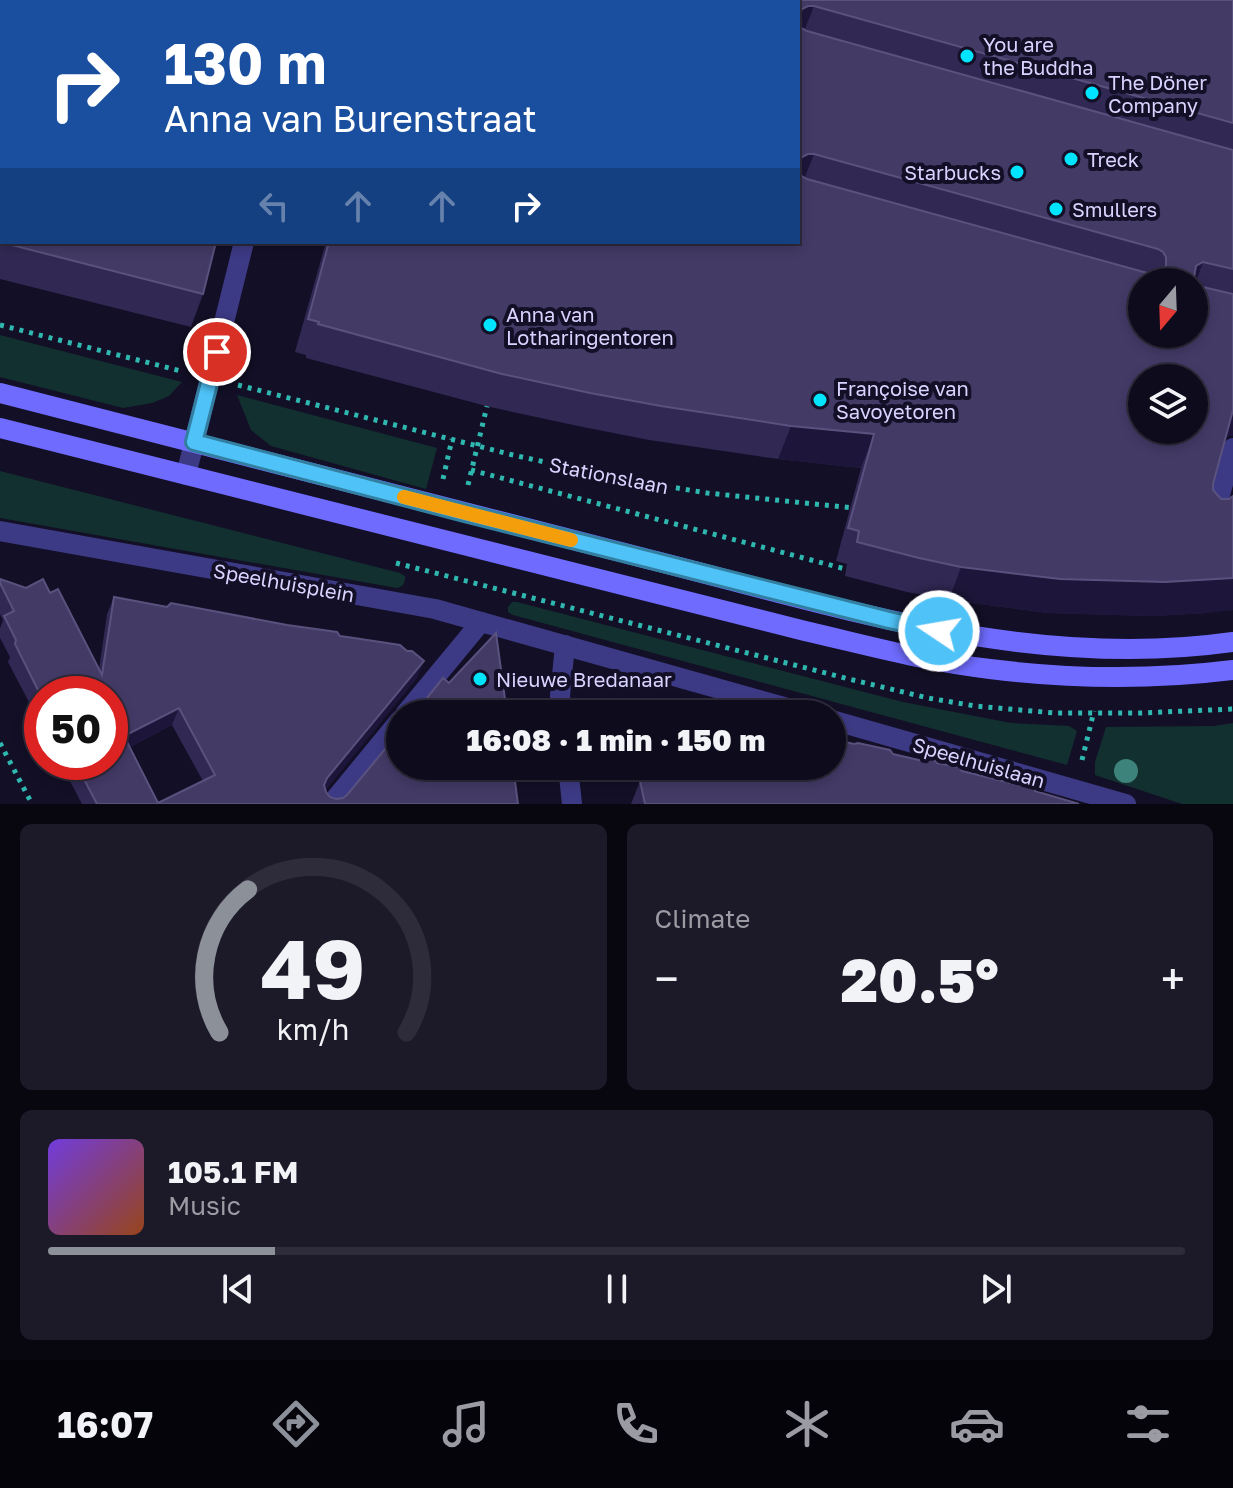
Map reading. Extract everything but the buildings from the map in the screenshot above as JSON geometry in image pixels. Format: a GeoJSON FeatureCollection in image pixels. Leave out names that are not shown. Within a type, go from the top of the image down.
{"type":"FeatureCollection","features":[{"type":"Feature","properties":{"kind":"main road"},"geometry":{"type":"LineString","coordinates":[[0,393],[939,631],[1042,646],[1096,649],[1152,649],[1233,642]]}},
{"type":"Feature","properties":{"kind":"main road"},"geometry":{"type":"LineString","coordinates":[[0,428],[890,651],[987,669],[1037,674],[1153,677],[1233,670]]}},
{"type":"Feature","properties":{"kind":"street"},"geometry":{"type":"LineString","coordinates":[[186,475],[244,244]]}},
{"type":"Feature","properties":{"kind":"street"},"geometry":{"type":"LineString","coordinates":[[1213,520],[1233,448]]}},
{"type":"Feature","properties":{"kind":"street","name":"Speelhuisplein"},"geometry":{"type":"LineString","coordinates":[[0,531],[435,609],[565,645]]}},
{"type":"Feature","properties":{"kind":"street"},"geometry":{"type":"LineString","coordinates":[[417,700],[481,622]]}},
{"type":"Feature","properties":{"kind":"street"},"geometry":{"type":"LineString","coordinates":[[560,700],[565,645],[759,700]]}},
{"type":"Feature","properties":{"kind":"street","name":"Speelhuislaan"},"geometry":{"type":"LineString","coordinates":[[846,724],[1073,797],[1126,804]]}},
{"type":"Feature","properties":{"kind":"street"},"geometry":{"type":"LineString","coordinates":[[331,804],[386,737]]}},
{"type":"Feature","properties":{"kind":"street"},"geometry":{"type":"LineString","coordinates":[[569,780],[572,804]]}},
{"type":"Feature","properties":{"kind":"path","name":"Stationslaan"},"geometry":{"type":"LineString","coordinates":[[0,325],[571,468],[663,486],[761,500],[867,509]]}},
{"type":"Feature","properties":{"kind":"path"},"geometry":{"type":"LineString","coordinates":[[477,445],[488,402]]}},
{"type":"Feature","properties":{"kind":"path","name":"Stationslaan"},"geometry":{"type":"LineString","coordinates":[[471,470],[860,572]]}},
{"type":"Feature","properties":{"kind":"path"},"geometry":{"type":"LineString","coordinates":[[1073,797],[1094,713],[1095,676]]}},
{"type":"Feature","properties":{"kind":"path"},"geometry":{"type":"LineString","coordinates":[[0,743],[32,804]]}},
{"type":"Feature","properties":{"kind":"green space"},"geometry":{"type":"Polygon","coordinates":[[[0,335],[182,382],[169,396],[152,403],[123,408],[0,377],[0,335]]]}},
{"type":"Feature","properties":{"kind":"green space"},"geometry":{"type":"Polygon","coordinates":[[[237,395],[437,448],[426,489],[271,446],[251,430],[237,395]]]}},
{"type":"Feature","properties":{"kind":"green space"},"geometry":{"type":"Polygon","coordinates":[[[0,471],[400,573],[405,576],[404,582],[397,588],[0,518],[0,471]]]}},
{"type":"Feature","properties":{"kind":"green space"},"geometry":{"type":"Polygon","coordinates":[[[512,602],[517,602],[903,702],[1011,723],[1069,726],[1077,731],[1067,765],[846,705],[846,700],[827,700],[513,615],[508,612],[512,602]]]}},
{"type":"Feature","properties":{"kind":"green space"},"geometry":{"type":"Polygon","coordinates":[[[1233,723],[1233,804],[1182,804],[1095,775],[1095,762],[1106,727],[1233,723]]]}},
{"type":"Feature","properties":{"kind":"slow traffic"},"geometry":{"type":"LineString","coordinates":[[404,497],[571,540]]}},
{"type":"Feature","properties":{"kind":"place","name":"You are the Buddha"},"geometry":{"type":"Point","coordinates":[967,56]}},
{"type":"Feature","properties":{"kind":"place","name":"The Döner Company"},"geometry":{"type":"Point","coordinates":[1092,93]}},
{"type":"Feature","properties":{"kind":"place","name":"Treck"},"geometry":{"type":"Point","coordinates":[1071,159]}},
{"type":"Feature","properties":{"kind":"place","name":"Starbucks"},"geometry":{"type":"Point","coordinates":[1017,172]}},
{"type":"Feature","properties":{"kind":"place","name":"Smullers"},"geometry":{"type":"Point","coordinates":[1056,209]}},
{"type":"Feature","properties":{"kind":"place","name":"Anna van Lotharingentoren"},"geometry":{"type":"Point","coordinates":[490,325]}},
{"type":"Feature","properties":{"kind":"place","name":"Françoise van Savoyetoren"},"geometry":{"type":"Point","coordinates":[820,400]}},
{"type":"Feature","properties":{"kind":"place","name":"Nieuwe Bredanaar"},"geometry":{"type":"Point","coordinates":[480,679]}},
{"type":"Feature","properties":{"kind":"route"},"geometry":{"type":"LineString","coordinates":[[217,352],[194,442],[939,631]]}}]}
